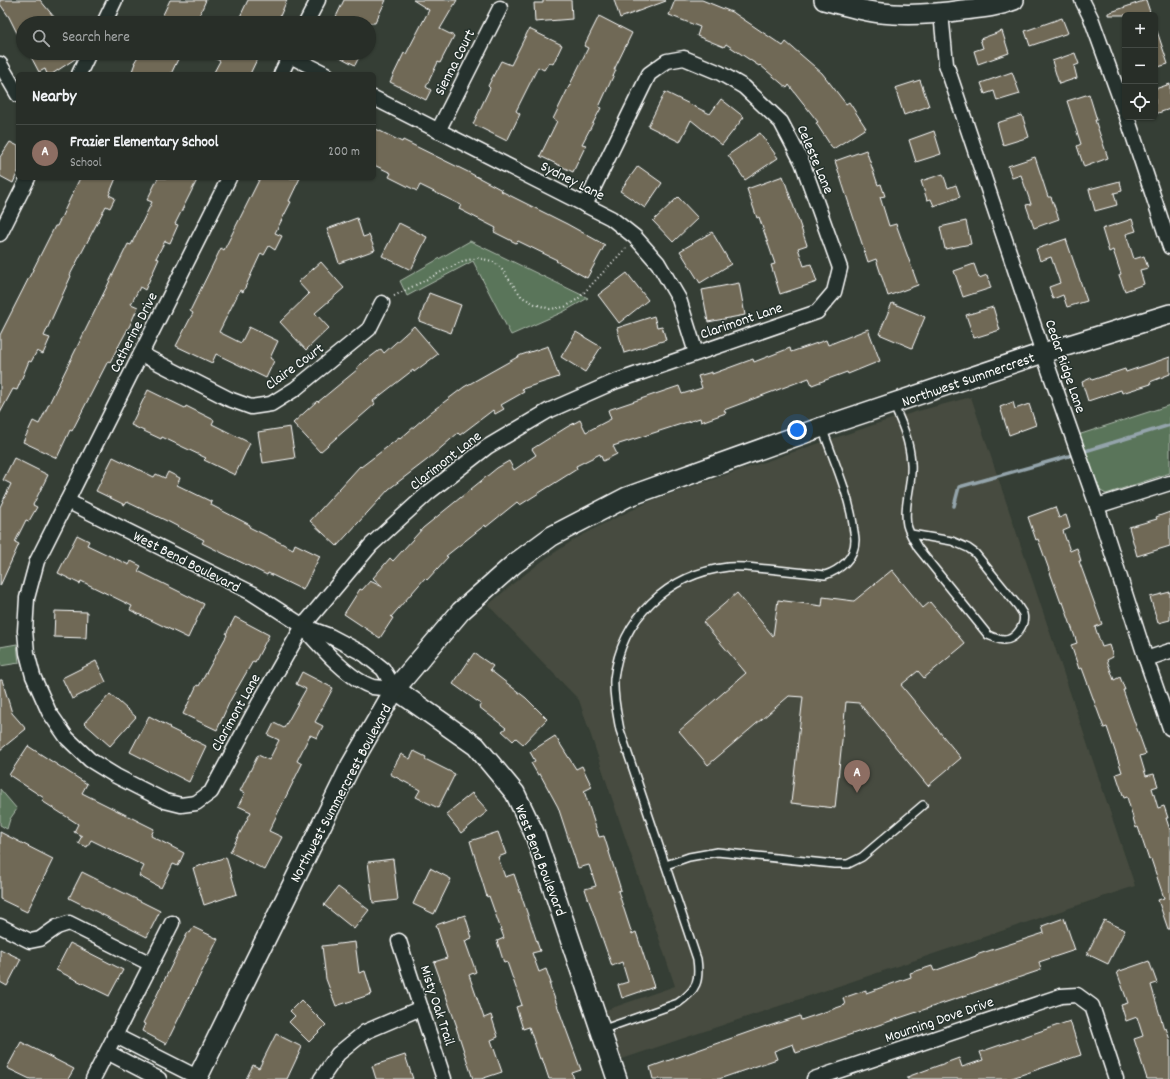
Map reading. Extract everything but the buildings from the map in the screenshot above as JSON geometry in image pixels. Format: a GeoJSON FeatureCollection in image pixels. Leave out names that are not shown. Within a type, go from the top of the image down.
{"type":"FeatureCollection","features":[{"type":"Feature","properties":{"kind":"street"},"geometry":{"type":"LineString","coordinates":[[107,16],[115,0]]}},
{"type":"Feature","properties":{"kind":"street"},"geometry":{"type":"LineString","coordinates":[[310,16],[318,0]]}},
{"type":"Feature","properties":{"kind":"street"},"geometry":{"type":"LineString","coordinates":[[824,0],[849,7],[881,13],[915,14],[941,13],[999,6],[1014,0]]}},
{"type":"Feature","properties":{"kind":"street"},"geometry":{"type":"LineString","coordinates":[[1082,0],[1091,18],[1122,104]]}},
{"type":"Feature","properties":{"kind":"street","name":"Sienna Court"},"geometry":{"type":"LineString","coordinates":[[438,131],[500,8]]}},
{"type":"Feature","properties":{"kind":"street","name":"Cedar Ridge Lane"},"geometry":{"type":"LineString","coordinates":[[941,13],[946,64],[1043,354],[1097,506],[1146,659],[1170,728]]}},
{"type":"Feature","properties":{"kind":"street","name":"Celeste Lane"},"geometry":{"type":"LineString","coordinates":[[586,205],[650,74],[667,61],[684,58],[720,73],[744,87],[781,122],[802,162],[840,268],[834,292]]}},
{"type":"Feature","properties":{"kind":"street"},"geometry":{"type":"LineString","coordinates":[[80,72],[86,60]]}},
{"type":"Feature","properties":{"kind":"street"},"geometry":{"type":"LineString","coordinates":[[282,72],[288,60]]}},
{"type":"Feature","properties":{"kind":"street"},"geometry":{"type":"LineString","coordinates":[[302,60],[322,72]]}},
{"type":"Feature","properties":{"kind":"street"},"geometry":{"type":"LineString","coordinates":[[0,64],[16,92]]}},
{"type":"Feature","properties":{"kind":"street","name":"Sydney Lane"},"geometry":{"type":"LineString","coordinates":[[376,99],[586,205],[610,218],[635,237],[658,263],[679,298],[696,353]]}},
{"type":"Feature","properties":{"kind":"street"},"geometry":{"type":"LineString","coordinates":[[1128,120],[1170,247]]}},
{"type":"Feature","properties":{"kind":"street"},"geometry":{"type":"LineString","coordinates":[[0,234],[27,180]]}},
{"type":"Feature","properties":{"kind":"street","name":"Catherine Drive"},"geometry":{"type":"LineString","coordinates":[[196,803],[181,805],[164,801],[116,776],[90,760],[67,738],[49,712],[32,676],[27,653],[25,631],[27,598],[37,561],[228,180]]}},
{"type":"Feature","properties":{"kind":"street","name":"Clarimont Lane"},"geometry":{"type":"LineString","coordinates":[[196,803],[211,792],[302,626],[371,545],[428,493],[487,447],[548,411],[614,382],[817,312],[834,292]]}},
{"type":"Feature","properties":{"kind":"street","name":"Claire Court"},"geometry":{"type":"LineString","coordinates":[[141,354],[229,399],[251,406],[271,404],[295,389],[369,329],[382,304]]}},
{"type":"Feature","properties":{"kind":"street"},"geometry":{"type":"LineString","coordinates":[[1043,354],[1170,314]]}},
{"type":"Feature","properties":{"kind":"street","name":"Northwest Summercrest"},"geometry":{"type":"LineString","coordinates":[[893,404],[1043,354]]}},
{"type":"Feature","properties":{"kind":"street","name":"Northwest Summercrest Boulevard"},"geometry":{"type":"LineString","coordinates":[[197,1078],[351,764],[395,689],[461,611],[514,564],[552,536],[627,497],[822,427],[893,404]]}},
{"type":"Feature","properties":{"kind":"street"},"geometry":{"type":"LineString","coordinates":[[1097,506],[1170,483]]}},
{"type":"Feature","properties":{"kind":"street","name":"West Bend Boulevard"},"geometry":{"type":"LineString","coordinates":[[67,501],[252,593],[302,626],[336,662],[353,676],[372,687],[395,689]]}},
{"type":"Feature","properties":{"kind":"street","name":"West Bend Boulevard"},"geometry":{"type":"LineString","coordinates":[[302,626],[330,636],[364,654],[383,669],[395,689],[476,746],[515,793],[535,835],[617,1079]]}},
{"type":"Feature","properties":{"kind":"street"},"geometry":{"type":"LineString","coordinates":[[1146,659],[1170,651]]}},
{"type":"Feature","properties":{"kind":"street"},"geometry":{"type":"LineString","coordinates":[[93,1079],[172,922]]}},
{"type":"Feature","properties":{"kind":"street"},"geometry":{"type":"LineString","coordinates":[[0,926],[30,941],[40,939],[57,927],[69,923],[151,964]]}},
{"type":"Feature","properties":{"kind":"street","name":"Misty Oak Trail"},"geometry":{"type":"LineString","coordinates":[[399,941],[444,1079]]}},
{"type":"Feature","properties":{"kind":"street","name":"Mourning Dove Drive"},"geometry":{"type":"LineString","coordinates":[[814,1079],[1061,996],[1077,995],[1092,1006],[1116,1079]]}},
{"type":"Feature","properties":{"kind":"street"},"geometry":{"type":"LineString","coordinates":[[321,1079],[338,1054],[364,1032],[421,1008]]}},
{"type":"Feature","properties":{"kind":"street"},"geometry":{"type":"LineString","coordinates":[[114,1035],[197,1078]]}},
{"type":"Feature","properties":{"kind":"street"},"geometry":{"type":"LineString","coordinates":[[106,1052],[159,1079]]}},
{"type":"Feature","properties":{"kind":"lane"},"geometry":{"type":"LineString","coordinates":[[893,404],[901,420],[909,448],[911,465],[906,515],[907,526],[911,534],[918,548],[988,635],[1004,640],[1011,638],[1017,633],[1023,624],[1023,614],[975,553],[960,544],[911,534]]}},
{"type":"Feature","properties":{"kind":"lane"},"geometry":{"type":"LineString","coordinates":[[600,1030],[678,1003],[688,996],[695,988],[699,974],[697,959],[620,730],[615,706],[614,680],[618,659],[626,638],[636,620],[659,595],[680,581],[714,569],[736,567],[825,575],[836,571],[844,564],[851,554],[855,540],[849,503],[822,427]]}},
{"type":"Feature","properties":{"kind":"lane"},"geometry":{"type":"LineString","coordinates":[[666,865],[689,857],[718,852],[834,864],[848,864],[862,857],[923,805]]}},
{"type":"Feature","properties":{"kind":"path"},"geometry":{"type":"LineString","coordinates":[[382,304],[402,291],[463,261],[478,258],[492,261],[500,267],[522,297],[535,304],[550,309],[565,307],[578,299],[635,237]]}},
{"type":"Feature","properties":{"kind":"shaded area"},"geometry":{"type":"Polygon","coordinates":[[[971,397],[1135,886],[622,1059],[606,1010],[675,986],[579,700],[488,605],[545,559],[575,539],[653,500],[876,424],[971,397]]]}},
{"type":"Feature","properties":{"kind":"green space"},"geometry":{"type":"Polygon","coordinates":[[[470,241],[588,298],[563,312],[511,335],[473,261],[407,296],[400,281],[470,241]]]}},
{"type":"Feature","properties":{"kind":"green space"},"geometry":{"type":"Polygon","coordinates":[[[1170,405],[1170,473],[1106,494],[1099,490],[1078,435],[1170,405]]]}},
{"type":"Feature","properties":{"kind":"green space"},"geometry":{"type":"Polygon","coordinates":[[[17,644],[19,663],[0,666],[0,647],[17,644]]]}},
{"type":"Feature","properties":{"kind":"green space"},"geometry":{"type":"Polygon","coordinates":[[[0,789],[17,809],[10,819],[7,829],[0,825],[0,789]]]}},
{"type":"Feature","properties":{"kind":"waterway"},"geometry":{"type":"LineString","coordinates":[[1082,452],[1170,425]]}},
{"type":"Feature","properties":{"kind":"waterway"},"geometry":{"type":"LineString","coordinates":[[954,506],[959,487],[1076,454]]}},
{"type":"Feature","properties":{"kind":"place","name":"Frazier Elementary School"},"geometry":{"type":"Point","coordinates":[857,793]}}]}
